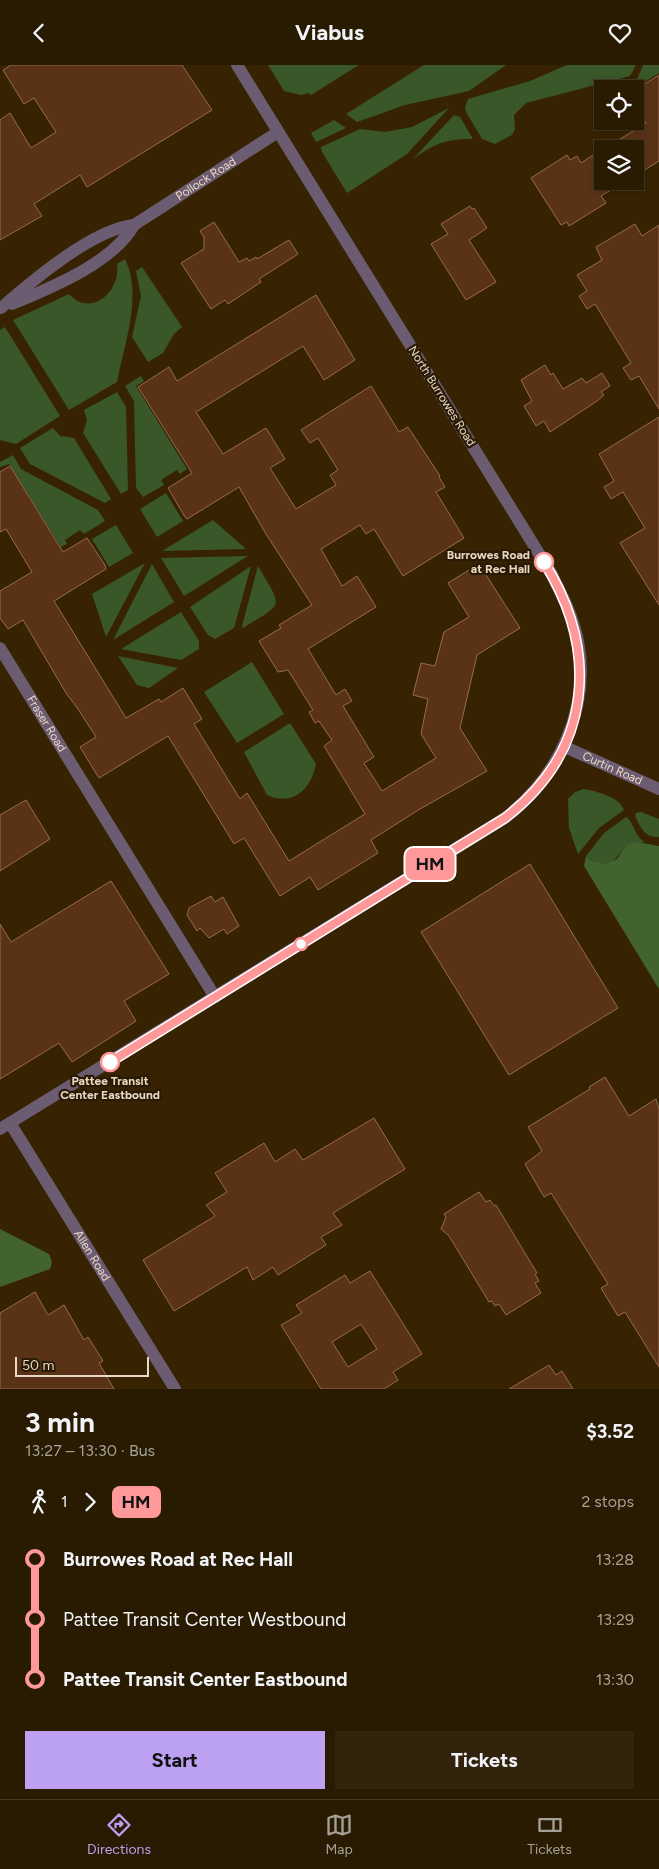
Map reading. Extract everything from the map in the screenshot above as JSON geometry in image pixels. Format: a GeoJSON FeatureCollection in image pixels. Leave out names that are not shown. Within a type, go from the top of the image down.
{"type":"FeatureCollection","features":[{"type":"Feature","properties":{"kind":"street","name":"North Burrowes Road"},"geometry":{"type":"LineString","coordinates":[[237,65],[546,566],[567,605],[578,640],[581,675],[577,703],[565,747]]}},
{"type":"Feature","properties":{"kind":"street","name":"Pollock Road"},"geometry":{"type":"LineString","coordinates":[[1,309],[35,279],[79,250],[117,229],[134,225],[278,133]]}},
{"type":"Feature","properties":{"kind":"street","name":"Pollock Road"},"geometry":{"type":"LineString","coordinates":[[1,309],[63,281],[88,266],[116,248],[134,225]]}},
{"type":"Feature","properties":{"kind":"street","name":"Fraser Road"},"geometry":{"type":"LineString","coordinates":[[0,648],[214,997]]}},
{"type":"Feature","properties":{"kind":"street","name":"Curtin Road"},"geometry":{"type":"LineString","coordinates":[[565,747],[659,789]]}},
{"type":"Feature","properties":{"kind":"street"},"geometry":{"type":"LineString","coordinates":[[5,1126],[505,818],[523,804],[565,747]]}},
{"type":"Feature","properties":{"kind":"street","name":"Allen Road"},"geometry":{"type":"LineString","coordinates":[[5,1126],[175,1389]]}},
{"type":"Feature","properties":{"kind":"green space"},"geometry":{"type":"Polygon","coordinates":[[[268,65],[359,65],[311,95],[309,93],[301,95],[284,91],[268,65]]]}},
{"type":"Feature","properties":{"kind":"green space"},"geometry":{"type":"Polygon","coordinates":[[[424,65],[506,65],[469,91],[405,105],[357,122],[346,114],[424,65]]]}},
{"type":"Feature","properties":{"kind":"green space"},"geometry":{"type":"Polygon","coordinates":[[[567,65],[636,65],[630,76],[615,80],[594,80],[594,85],[526,103],[514,115],[515,129],[512,135],[495,144],[482,139],[466,112],[465,107],[468,99],[530,81],[567,65]]]}},
{"type":"Feature","properties":{"kind":"green space"},"geometry":{"type":"Polygon","coordinates":[[[643,65],[659,65],[659,73],[644,82],[644,80],[637,80],[643,65]]]}},
{"type":"Feature","properties":{"kind":"green space"},"geometry":{"type":"Polygon","coordinates":[[[449,108],[407,154],[347,193],[322,152],[321,147],[360,129],[385,132],[412,127],[449,108]]]}},
{"type":"Feature","properties":{"kind":"green space"},"geometry":{"type":"Polygon","coordinates":[[[454,115],[460,117],[473,139],[441,143],[427,149],[413,159],[454,115]]]}},
{"type":"Feature","properties":{"kind":"green space"},"geometry":{"type":"Polygon","coordinates":[[[334,120],[346,128],[316,142],[311,133],[334,120]]]}},
{"type":"Feature","properties":{"kind":"green space"},"geometry":{"type":"Polygon","coordinates":[[[125,259],[130,273],[132,304],[117,382],[69,410],[13,320],[69,294],[77,301],[86,303],[102,299],[114,284],[117,264],[125,259]]]}},
{"type":"Feature","properties":{"kind":"green space"},"geometry":{"type":"Polygon","coordinates":[[[142,267],[182,327],[174,334],[163,353],[148,362],[132,337],[141,296],[136,271],[142,267]]]}},
{"type":"Feature","properties":{"kind":"green space"},"geometry":{"type":"Polygon","coordinates":[[[5,327],[60,416],[16,444],[0,440],[0,330],[5,327]]]}},
{"type":"Feature","properties":{"kind":"green space"},"geometry":{"type":"Polygon","coordinates":[[[141,376],[144,381],[136,386],[187,469],[180,474],[177,470],[161,480],[164,485],[143,497],[136,488],[134,401],[125,386],[141,376]]]}},
{"type":"Feature","properties":{"kind":"green space"},"geometry":{"type":"Polygon","coordinates":[[[117,392],[126,407],[128,490],[121,494],[83,433],[87,420],[84,410],[117,392]]]}},
{"type":"Feature","properties":{"kind":"green space"},"geometry":{"type":"Polygon","coordinates":[[[53,428],[60,436],[74,438],[111,499],[105,503],[30,464],[20,448],[53,428]]]}},
{"type":"Feature","properties":{"kind":"green space"},"geometry":{"type":"Polygon","coordinates":[[[13,455],[21,469],[98,510],[105,521],[84,534],[80,530],[65,540],[67,544],[61,547],[9,464],[0,467],[0,462],[13,455]]]}},
{"type":"Feature","properties":{"kind":"green space"},"geometry":{"type":"Polygon","coordinates":[[[166,493],[183,521],[157,537],[140,509],[166,493]]]}},
{"type":"Feature","properties":{"kind":"green space"},"geometry":{"type":"Polygon","coordinates":[[[213,520],[246,549],[162,551],[213,520]]]}},
{"type":"Feature","properties":{"kind":"green space"},"geometry":{"type":"Polygon","coordinates":[[[116,525],[133,553],[109,567],[92,539],[116,525]]]}},
{"type":"Feature","properties":{"kind":"green space"},"geometry":{"type":"Polygon","coordinates":[[[248,556],[184,596],[161,558],[248,556]]]}},
{"type":"Feature","properties":{"kind":"green space"},"geometry":{"type":"Polygon","coordinates":[[[145,563],[106,637],[92,594],[145,563]]]}},
{"type":"Feature","properties":{"kind":"green space"},"geometry":{"type":"Polygon","coordinates":[[[152,564],[174,602],[113,640],[152,564]]]}},
{"type":"Feature","properties":{"kind":"green space"},"geometry":{"type":"Polygon","coordinates":[[[251,566],[234,628],[215,639],[208,635],[190,607],[251,566]]]}},
{"type":"Feature","properties":{"kind":"green space"},"geometry":{"type":"Polygon","coordinates":[[[258,566],[272,590],[276,603],[267,613],[243,628],[242,626],[258,566]]]}},
{"type":"Feature","properties":{"kind":"green space"},"geometry":{"type":"Polygon","coordinates":[[[181,612],[199,641],[199,649],[181,660],[121,649],[181,612]]]}},
{"type":"Feature","properties":{"kind":"green space"},"geometry":{"type":"Polygon","coordinates":[[[118,656],[178,668],[149,688],[137,685],[118,656]]]}},
{"type":"Feature","properties":{"kind":"green space"},"geometry":{"type":"Polygon","coordinates":[[[252,662],[284,714],[237,743],[204,692],[252,662]]]}},
{"type":"Feature","properties":{"kind":"green space"},"geometry":{"type":"Polygon","coordinates":[[[290,723],[316,764],[314,773],[305,788],[293,797],[285,799],[276,798],[267,795],[244,752],[290,723]]]}},
{"type":"Feature","properties":{"kind":"green space"},"geometry":{"type":"Polygon","coordinates":[[[584,789],[613,798],[622,805],[624,810],[599,828],[578,854],[569,828],[568,799],[575,792],[584,789]]]}},
{"type":"Feature","properties":{"kind":"green space"},"geometry":{"type":"Polygon","coordinates":[[[641,812],[659,819],[659,837],[650,836],[641,828],[635,816],[636,813],[641,812]]]}},
{"type":"Feature","properties":{"kind":"green space"},"geometry":{"type":"Polygon","coordinates":[[[626,817],[645,842],[626,845],[618,856],[609,863],[599,863],[586,856],[604,833],[626,817]]]}},
{"type":"Feature","properties":{"kind":"green space"},"geometry":{"type":"Polygon","coordinates":[[[637,842],[659,846],[659,989],[584,866],[586,856],[592,861],[605,864],[617,859],[626,845],[637,842]]]}},
{"type":"Feature","properties":{"kind":"green space"},"geometry":{"type":"Polygon","coordinates":[[[0,1229],[49,1254],[52,1262],[50,1269],[0,1287],[0,1229]]]}},
{"type":"Feature","properties":{"kind":"building"},"geometry":{"type":"Polygon","coordinates":[[[11,65],[182,65],[212,110],[87,187],[80,175],[34,204],[42,216],[0,240],[0,120],[10,113],[31,148],[56,132],[34,98],[24,104],[3,70],[11,65]]]}},
{"type":"Feature","properties":{"kind":"building"},"geometry":{"type":"Polygon","coordinates":[[[659,75],[659,161],[644,170],[644,140],[619,140],[635,130],[644,130],[644,124],[646,123],[644,120],[644,84],[659,75]]]}},
{"type":"Feature","properties":{"kind":"building"},"geometry":{"type":"Polygon","coordinates":[[[594,154],[594,190],[611,190],[601,196],[606,203],[569,226],[567,222],[561,225],[531,178],[567,155],[570,160],[577,156],[581,163],[594,154]]]}},
{"type":"Feature","properties":{"kind":"building"},"geometry":{"type":"Polygon","coordinates":[[[470,206],[472,209],[474,208],[487,228],[469,240],[496,282],[466,300],[431,244],[448,234],[441,224],[470,206]]]}},
{"type":"Feature","properties":{"kind":"building"},"geometry":{"type":"Polygon","coordinates":[[[214,222],[239,262],[247,258],[249,261],[256,257],[257,259],[289,240],[298,254],[259,279],[261,282],[228,304],[225,300],[211,309],[181,263],[204,249],[204,237],[200,231],[214,222]]]}},
{"type":"Feature","properties":{"kind":"building"},"geometry":{"type":"Polygon","coordinates":[[[635,224],[642,236],[659,225],[659,409],[639,376],[631,380],[623,368],[631,363],[595,304],[587,309],[579,296],[587,291],[577,275],[602,260],[596,247],[635,224]]]}},
{"type":"Feature","properties":{"kind":"building"},"geometry":{"type":"Polygon","coordinates":[[[316,295],[355,360],[324,380],[303,346],[196,412],[223,454],[266,428],[285,459],[270,468],[296,509],[336,485],[330,475],[338,470],[318,438],[310,443],[301,430],[371,386],[399,432],[408,427],[440,476],[445,487],[436,492],[464,538],[403,576],[374,529],[366,534],[360,525],[321,549],[342,586],[357,576],[376,607],[308,649],[336,695],[345,689],[352,701],[343,706],[374,757],[364,763],[382,791],[436,758],[421,734],[428,699],[413,695],[421,663],[435,666],[444,632],[469,617],[448,583],[479,564],[520,628],[477,655],[460,728],[487,771],[420,809],[371,840],[378,853],[318,890],[310,877],[280,896],[244,838],[234,844],[168,736],[99,778],[80,747],[96,737],[66,693],[23,620],[8,629],[0,618],[0,591],[32,572],[6,529],[0,532],[0,472],[10,466],[63,552],[87,538],[105,565],[106,569],[54,601],[126,718],[159,699],[161,702],[183,688],[202,719],[194,724],[240,799],[247,793],[289,861],[365,814],[324,746],[332,740],[319,721],[315,723],[309,712],[313,710],[288,670],[278,672],[259,641],[281,628],[279,625],[312,605],[266,534],[239,487],[187,519],[185,517],[168,488],[192,473],[138,387],[169,367],[177,381],[316,295]]]}},
{"type":"Feature","properties":{"kind":"building"},"geometry":{"type":"Polygon","coordinates":[[[545,365],[551,375],[553,373],[563,389],[582,378],[586,383],[602,373],[610,386],[601,392],[604,395],[597,401],[550,432],[544,421],[536,426],[524,406],[532,401],[521,380],[545,365]]]}},
{"type":"Feature","properties":{"kind":"building"},"geometry":{"type":"Polygon","coordinates":[[[659,417],[659,605],[620,543],[645,528],[623,492],[611,499],[604,487],[614,481],[599,454],[659,417]]]}},
{"type":"Feature","properties":{"kind":"building"},"geometry":{"type":"Polygon","coordinates":[[[26,800],[50,839],[0,871],[0,815],[26,800]]]}},
{"type":"Feature","properties":{"kind":"building"},"geometry":{"type":"Polygon","coordinates":[[[530,864],[618,1008],[509,1075],[421,932],[530,864]]]}},
{"type":"Feature","properties":{"kind":"building"},"geometry":{"type":"Polygon","coordinates":[[[111,881],[169,974],[124,1001],[136,1021],[72,1062],[59,1043],[0,1079],[0,924],[11,942],[111,881]]]}},
{"type":"Feature","properties":{"kind":"building"},"geometry":{"type":"Polygon","coordinates":[[[211,896],[215,902],[223,897],[239,926],[227,934],[224,929],[209,938],[200,928],[197,931],[187,915],[189,908],[211,896]]]}},
{"type":"Feature","properties":{"kind":"building"},"geometry":{"type":"Polygon","coordinates":[[[605,1077],[629,1116],[656,1099],[659,1109],[659,1367],[625,1312],[618,1316],[601,1288],[608,1284],[551,1193],[544,1197],[525,1164],[542,1151],[528,1127],[590,1089],[589,1087],[605,1077]]]}},
{"type":"Feature","properties":{"kind":"building"},"geometry":{"type":"Polygon","coordinates":[[[374,1118],[405,1169],[333,1213],[342,1225],[321,1237],[326,1245],[278,1275],[273,1267],[253,1280],[247,1267],[174,1311],[143,1260],[215,1216],[206,1205],[227,1192],[215,1173],[264,1143],[275,1162],[295,1149],[303,1160],[374,1118]]]}},
{"type":"Feature","properties":{"kind":"building"},"geometry":{"type":"Polygon","coordinates":[[[479,1192],[486,1202],[490,1200],[494,1206],[496,1205],[537,1273],[535,1274],[539,1281],[535,1283],[541,1293],[506,1315],[499,1304],[495,1306],[492,1301],[489,1302],[449,1236],[441,1229],[446,1217],[444,1214],[479,1192]]]}},
{"type":"Feature","properties":{"kind":"building"},"geometry":{"type":"Polygon","coordinates":[[[370,1271],[422,1354],[393,1372],[398,1380],[384,1389],[321,1389],[281,1325],[302,1313],[296,1305],[345,1275],[350,1283],[370,1271]],[[361,1324],[332,1342],[348,1367],[377,1349],[361,1324]]]}},
{"type":"Feature","properties":{"kind":"building"},"geometry":{"type":"Polygon","coordinates":[[[35,1292],[48,1315],[64,1305],[84,1340],[88,1337],[103,1361],[99,1363],[114,1389],[0,1389],[0,1313],[35,1292]]]}},
{"type":"Feature","properties":{"kind":"building"},"geometry":{"type":"Polygon","coordinates":[[[549,1365],[556,1375],[562,1371],[573,1389],[509,1389],[549,1365]]]}},
{"type":"Feature","properties":{"kind":"bus line","name":"HM"},"geometry":{"type":"LineString","coordinates":[[110,1062],[505,818],[523,804],[565,747],[575,713],[581,675],[578,640],[573,623],[567,605],[544,562]]}},
{"type":"Feature","properties":{"kind":"place","name":"Burrowes Road at Rec Hall"},"geometry":{"type":"Point","coordinates":[544,562]}},
{"type":"Feature","properties":{"kind":"place","name":"Pattee Transit Center Eastbound"},"geometry":{"type":"Point","coordinates":[110,1062]}}]}
